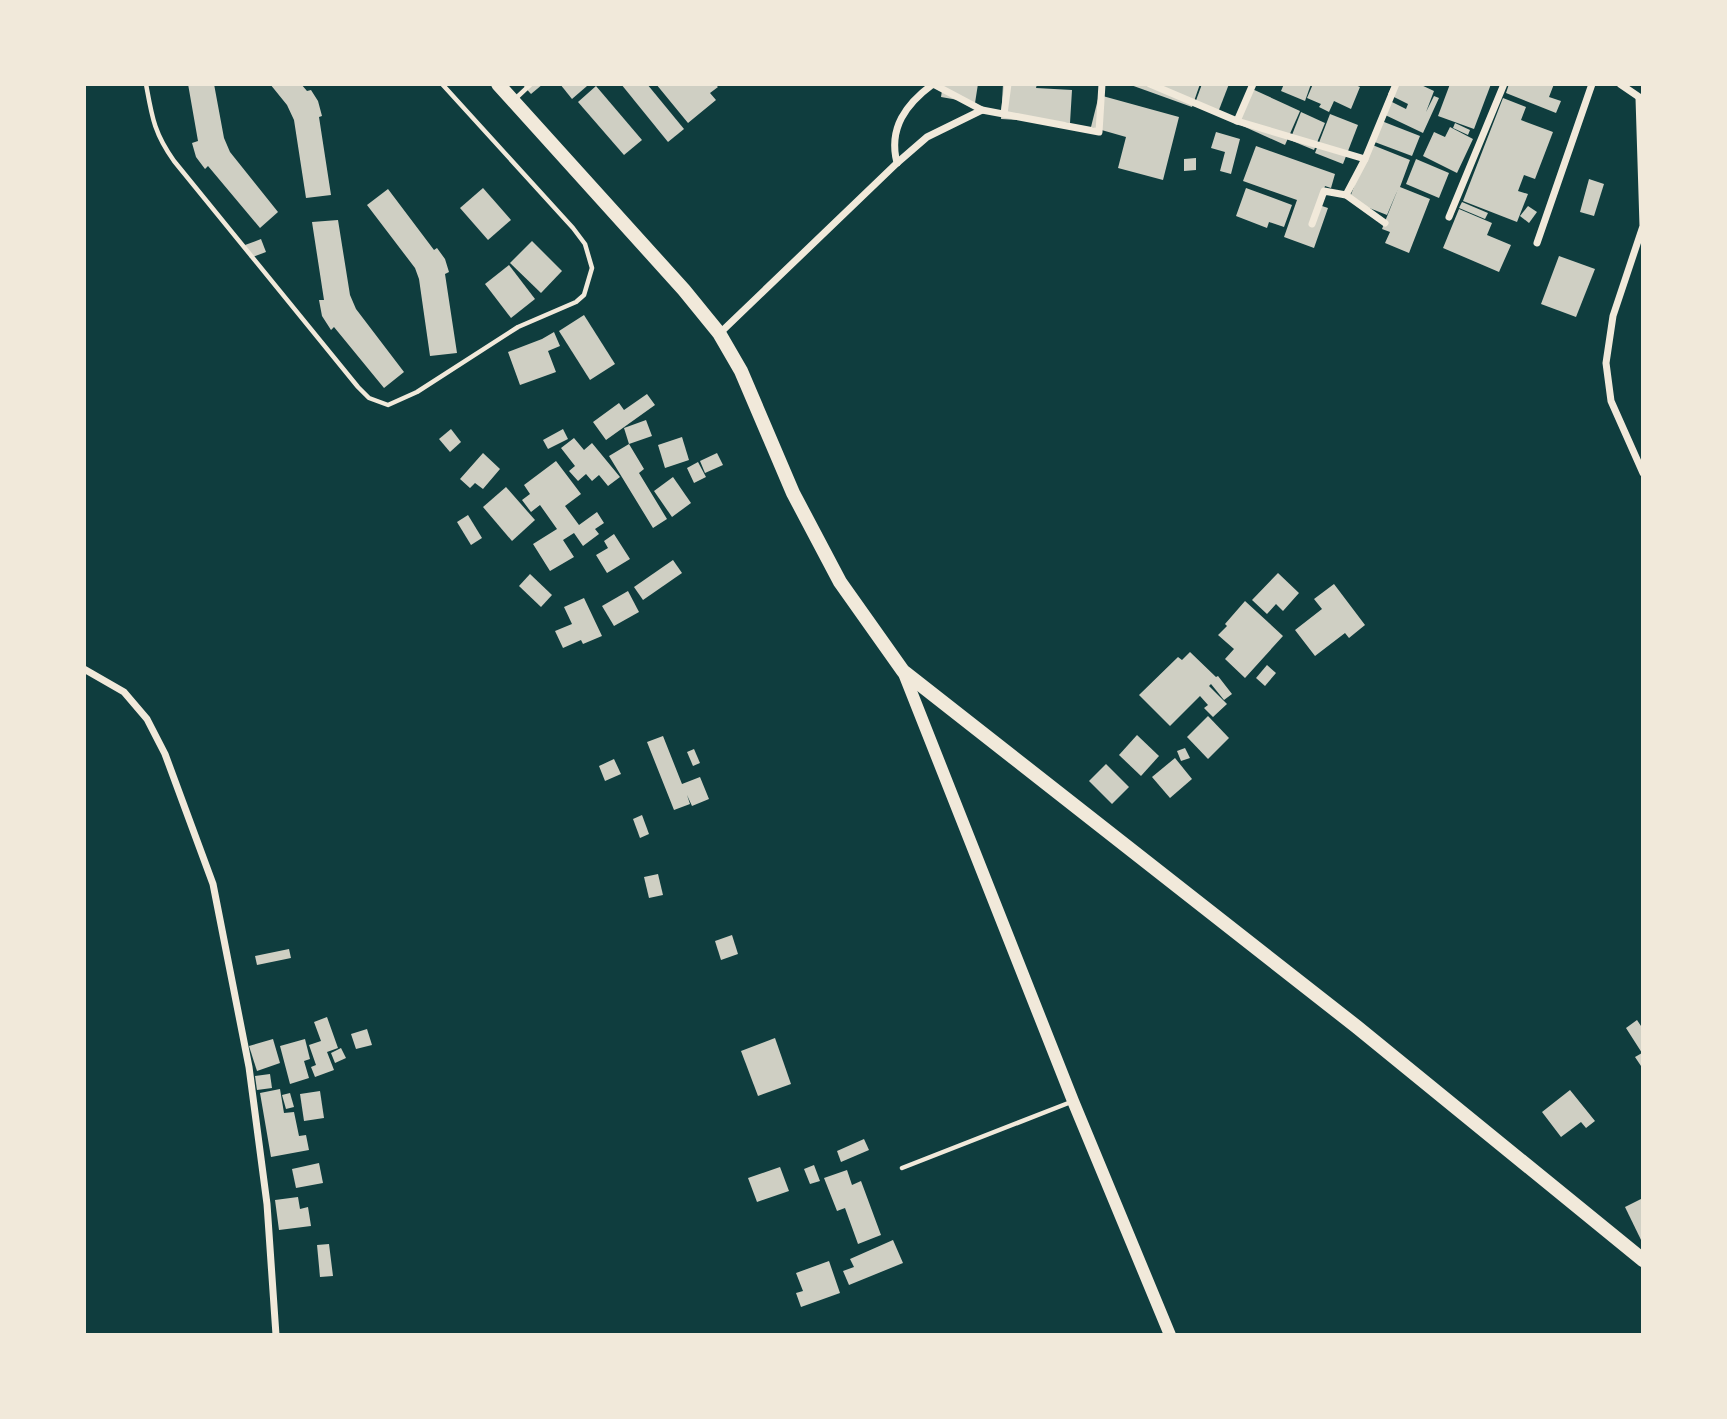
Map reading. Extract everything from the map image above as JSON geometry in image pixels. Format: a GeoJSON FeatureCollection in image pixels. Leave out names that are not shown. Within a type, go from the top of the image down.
{"type":"FeatureCollection","features":[{"type":"Feature","properties":{"kind":"main road"},"geometry":{"type":"LineString","coordinates":[[498,84],[684,289],[719,333],[741,371],[793,493],[840,582],[904,671],[1357,1027],[1643,1260]]}},
{"type":"Feature","properties":{"kind":"street"},"geometry":{"type":"LineString","coordinates":[[897,163],[894,144],[898,123],[912,102],[933,84],[982,110],[1099,132],[1102,84]]}},
{"type":"Feature","properties":{"kind":"street"},"geometry":{"type":"LineString","coordinates":[[1004,114],[1008,84]]}},
{"type":"Feature","properties":{"kind":"street"},"geometry":{"type":"LineString","coordinates":[[1150,84],[1237,121],[1365,159]]}},
{"type":"Feature","properties":{"kind":"street"},"geometry":{"type":"LineString","coordinates":[[1237,121],[1253,84]]}},
{"type":"Feature","properties":{"kind":"street"},"geometry":{"type":"LineString","coordinates":[[1346,195],[1365,159],[1396,84]]}},
{"type":"Feature","properties":{"kind":"street"},"geometry":{"type":"LineString","coordinates":[[1449,217],[1504,84]]}},
{"type":"Feature","properties":{"kind":"street"},"geometry":{"type":"LineString","coordinates":[[1537,243],[1592,84]]}},
{"type":"Feature","properties":{"kind":"street"},"geometry":{"type":"LineString","coordinates":[[1620,84],[1641,98],[1643,226],[1613,316],[1606,363],[1611,401],[1643,473]]}},
{"type":"Feature","properties":{"kind":"street"},"geometry":{"type":"LineString","coordinates":[[719,333],[927,137],[982,110]]}},
{"type":"Feature","properties":{"kind":"street"},"geometry":{"type":"LineString","coordinates":[[1312,224],[1324,191],[1346,195],[1385,223]]}},
{"type":"Feature","properties":{"kind":"street"},"geometry":{"type":"LineString","coordinates":[[84,669],[124,692],[147,719],[165,754],[213,884],[249,1067],[267,1204],[276,1335]]}},
{"type":"Feature","properties":{"kind":"street"},"geometry":{"type":"LineString","coordinates":[[904,671],[1073,1101],[1170,1335]]}},
{"type":"Feature","properties":{"kind":"lane"},"geometry":{"type":"LineString","coordinates":[[146,84],[152,122],[160,142],[174,161],[358,387],[369,398],[388,404],[417,392],[518,327],[576,302],[584,295],[592,268],[585,244],[573,228],[442,84]]}},
{"type":"Feature","properties":{"kind":"lane"},"geometry":{"type":"LineString","coordinates":[[514,101],[531,84]]}},
{"type":"Feature","properties":{"kind":"lane"},"geometry":{"type":"LineString","coordinates":[[902,1168],[1073,1101]]}},
{"type":"Feature","properties":{"kind":"building"},"geometry":{"type":"Polygon","coordinates":[[[188,84],[214,84],[224,138],[230,152],[278,212],[260,228],[208,166],[205,169],[196,157],[192,143],[198,141],[188,84]]]}},
{"type":"Feature","properties":{"kind":"building"},"geometry":{"type":"Polygon","coordinates":[[[270,84],[301,84],[307,91],[311,90],[318,101],[331,195],[306,198],[294,120],[287,105],[270,84]]]}},
{"type":"Feature","properties":{"kind":"building"},"geometry":{"type":"Polygon","coordinates":[[[522,84],[543,84],[531,94],[522,84]]]}},
{"type":"Feature","properties":{"kind":"building"},"geometry":{"type":"Polygon","coordinates":[[[560,84],[586,84],[587,86],[572,99],[560,84]]]}},
{"type":"Feature","properties":{"kind":"building"},"geometry":{"type":"Polygon","coordinates":[[[621,84],[647,84],[684,129],[668,142],[621,84]]]}},
{"type":"Feature","properties":{"kind":"building"},"geometry":{"type":"Polygon","coordinates":[[[656,84],[715,84],[718,87],[710,93],[716,100],[688,123],[656,84]]]}},
{"type":"Feature","properties":{"kind":"building"},"geometry":{"type":"Polygon","coordinates":[[[943,84],[978,84],[975,103],[941,97],[943,84]]]}},
{"type":"Feature","properties":{"kind":"building"},"geometry":{"type":"Polygon","coordinates":[[[1003,84],[1037,84],[1036,88],[1072,90],[1070,123],[1001,119],[1003,84]]]}},
{"type":"Feature","properties":{"kind":"building"},"geometry":{"type":"Polygon","coordinates":[[[1128,84],[1200,84],[1192,107],[1128,84]]]}},
{"type":"Feature","properties":{"kind":"building"},"geometry":{"type":"Polygon","coordinates":[[[1202,84],[1229,84],[1217,115],[1194,106],[1202,84]]]}},
{"type":"Feature","properties":{"kind":"building"},"geometry":{"type":"Polygon","coordinates":[[[1284,84],[1311,84],[1305,101],[1281,91],[1284,84]]]}},
{"type":"Feature","properties":{"kind":"building"},"geometry":{"type":"Polygon","coordinates":[[[1313,84],[1353,84],[1360,87],[1351,109],[1334,101],[1329,112],[1319,107],[1321,104],[1307,98],[1313,84]]]}},
{"type":"Feature","properties":{"kind":"building"},"geometry":{"type":"Polygon","coordinates":[[[1393,84],[1419,84],[1434,91],[1426,112],[1434,96],[1439,98],[1423,133],[1381,113],[1388,100],[1406,109],[1408,104],[1388,94],[1393,84]]]}},
{"type":"Feature","properties":{"kind":"building"},"geometry":{"type":"Polygon","coordinates":[[[1450,84],[1491,84],[1474,129],[1438,116],[1450,84]]]}},
{"type":"Feature","properties":{"kind":"building"},"geometry":{"type":"Polygon","coordinates":[[[1509,84],[1554,84],[1549,97],[1561,101],[1556,113],[1506,93],[1509,84]]]}},
{"type":"Feature","properties":{"kind":"building"},"geometry":{"type":"Polygon","coordinates":[[[596,86],[642,140],[624,155],[578,102],[596,86]]]}},
{"type":"Feature","properties":{"kind":"building"},"geometry":{"type":"Polygon","coordinates":[[[1250,88],[1300,111],[1285,145],[1234,122],[1250,88]]]}},
{"type":"Feature","properties":{"kind":"building"},"geometry":{"type":"Polygon","coordinates":[[[1099,95],[1179,117],[1163,180],[1118,168],[1126,137],[1091,127],[1099,95]]]}},
{"type":"Feature","properties":{"kind":"building"},"geometry":{"type":"Polygon","coordinates":[[[1503,98],[1526,107],[1521,120],[1553,132],[1535,179],[1524,175],[1518,191],[1528,194],[1517,222],[1463,201],[1503,98]]]}},
{"type":"Feature","properties":{"kind":"building"},"geometry":{"type":"Polygon","coordinates":[[[1301,112],[1325,123],[1314,150],[1290,140],[1301,112]]]}},
{"type":"Feature","properties":{"kind":"building"},"geometry":{"type":"Polygon","coordinates":[[[1330,114],[1358,125],[1343,164],[1315,153],[1330,114]]]}},
{"type":"Feature","properties":{"kind":"building"},"geometry":{"type":"Polygon","coordinates":[[[1379,120],[1420,136],[1412,156],[1372,141],[1379,120]]]}},
{"type":"Feature","properties":{"kind":"building"},"geometry":{"type":"Polygon","coordinates":[[[1455,123],[1470,130],[1468,135],[1453,128],[1455,123]]]}},
{"type":"Feature","properties":{"kind":"building"},"geometry":{"type":"Polygon","coordinates":[[[1450,127],[1473,139],[1457,173],[1423,156],[1434,132],[1445,137],[1450,127]]]}},
{"type":"Feature","properties":{"kind":"building"},"geometry":{"type":"Polygon","coordinates":[[[1216,132],[1240,139],[1231,174],[1220,171],[1225,152],[1211,148],[1216,132]]]}},
{"type":"Feature","properties":{"kind":"building"},"geometry":{"type":"Polygon","coordinates":[[[1370,144],[1410,160],[1400,187],[1430,199],[1409,253],[1385,243],[1390,232],[1382,229],[1398,189],[1387,215],[1349,200],[1370,144]]]}},
{"type":"Feature","properties":{"kind":"building"},"geometry":{"type":"Polygon","coordinates":[[[1256,146],[1335,174],[1331,188],[1325,186],[1319,205],[1328,208],[1314,248],[1284,237],[1297,200],[1243,181],[1256,146]]]}},
{"type":"Feature","properties":{"kind":"building"},"geometry":{"type":"Polygon","coordinates":[[[1196,158],[1196,170],[1184,171],[1184,159],[1196,158]]]}},
{"type":"Feature","properties":{"kind":"building"},"geometry":{"type":"Polygon","coordinates":[[[1416,159],[1449,173],[1439,198],[1406,184],[1416,159]]]}},
{"type":"Feature","properties":{"kind":"building"},"geometry":{"type":"Polygon","coordinates":[[[1589,179],[1604,184],[1594,216],[1580,212],[1589,179]]]}},
{"type":"Feature","properties":{"kind":"building"},"geometry":{"type":"Polygon","coordinates":[[[483,188],[511,220],[488,240],[460,208],[483,188]]]}},
{"type":"Feature","properties":{"kind":"building"},"geometry":{"type":"Polygon","coordinates":[[[1246,188],[1292,205],[1284,227],[1269,222],[1267,228],[1236,216],[1246,188]]]}},
{"type":"Feature","properties":{"kind":"building"},"geometry":{"type":"Polygon","coordinates":[[[388,189],[434,250],[437,248],[445,259],[449,272],[445,274],[457,353],[430,356],[415,268],[367,205],[388,189]]]}},
{"type":"Feature","properties":{"kind":"building"},"geometry":{"type":"Polygon","coordinates":[[[1462,202],[1488,213],[1485,219],[1459,208],[1462,202]]]}},
{"type":"Feature","properties":{"kind":"building"},"geometry":{"type":"Polygon","coordinates":[[[1528,206],[1537,212],[1529,223],[1520,216],[1528,206]]]}},
{"type":"Feature","properties":{"kind":"building"},"geometry":{"type":"Polygon","coordinates":[[[1459,209],[1492,223],[1487,235],[1511,245],[1499,272],[1443,248],[1459,209]]]}},
{"type":"Feature","properties":{"kind":"building"},"geometry":{"type":"Polygon","coordinates":[[[338,220],[350,295],[356,309],[404,372],[384,388],[334,327],[331,330],[322,316],[319,300],[324,300],[312,222],[338,220]]]}},
{"type":"Feature","properties":{"kind":"building"},"geometry":{"type":"Polygon","coordinates":[[[261,239],[266,252],[250,258],[245,245],[261,239]]]}},
{"type":"Feature","properties":{"kind":"building"},"geometry":{"type":"Polygon","coordinates":[[[532,241],[562,271],[541,293],[510,263],[532,241]]]}},
{"type":"Feature","properties":{"kind":"building"},"geometry":{"type":"Polygon","coordinates":[[[1559,256],[1595,269],[1576,317],[1541,304],[1559,256]]]}},
{"type":"Feature","properties":{"kind":"building"},"geometry":{"type":"Polygon","coordinates":[[[509,265],[535,299],[511,318],[485,284],[509,265]]]}},
{"type":"Feature","properties":{"kind":"building"},"geometry":{"type":"Polygon","coordinates":[[[584,315],[615,364],[590,380],[559,331],[584,315]]]}},
{"type":"Feature","properties":{"kind":"building"},"geometry":{"type":"Polygon","coordinates":[[[554,332],[560,346],[548,351],[556,372],[520,385],[508,352],[554,332]]]}},
{"type":"Feature","properties":{"kind":"building"},"geometry":{"type":"Polygon","coordinates":[[[647,394],[655,405],[606,440],[593,422],[619,403],[624,410],[647,394]]]}},
{"type":"Feature","properties":{"kind":"building"},"geometry":{"type":"Polygon","coordinates":[[[646,420],[652,436],[629,444],[624,428],[646,420]]]}},
{"type":"Feature","properties":{"kind":"building"},"geometry":{"type":"Polygon","coordinates":[[[451,429],[461,442],[450,452],[439,439],[451,429]]]}},
{"type":"Feature","properties":{"kind":"building"},"geometry":{"type":"Polygon","coordinates":[[[563,429],[568,439],[548,449],[543,440],[563,429]]]}},
{"type":"Feature","properties":{"kind":"building"},"geometry":{"type":"Polygon","coordinates":[[[682,437],[689,460],[665,468],[658,445],[682,437]]]}},
{"type":"Feature","properties":{"kind":"building"},"geometry":{"type":"Polygon","coordinates":[[[574,438],[584,450],[592,443],[620,477],[608,486],[599,475],[592,481],[586,474],[578,481],[569,471],[575,466],[561,448],[574,438]]]}},
{"type":"Feature","properties":{"kind":"building"},"geometry":{"type":"Polygon","coordinates":[[[629,444],[644,469],[639,473],[667,519],[653,528],[609,456],[629,444]]]}},
{"type":"Feature","properties":{"kind":"building"},"geometry":{"type":"Polygon","coordinates":[[[483,453],[500,469],[483,489],[475,483],[470,488],[460,479],[483,453]]]}},
{"type":"Feature","properties":{"kind":"building"},"geometry":{"type":"Polygon","coordinates":[[[717,453],[723,465],[705,473],[700,461],[717,453]]]}},
{"type":"Feature","properties":{"kind":"building"},"geometry":{"type":"Polygon","coordinates":[[[556,461],[581,494],[565,506],[579,525],[597,512],[604,523],[595,529],[599,534],[583,546],[574,533],[563,540],[574,557],[550,571],[533,544],[557,529],[540,505],[531,512],[522,500],[530,494],[524,485],[556,461]]]}},
{"type":"Feature","properties":{"kind":"building"},"geometry":{"type":"Polygon","coordinates":[[[698,462],[706,477],[694,483],[687,468],[698,462]]]}},
{"type":"Feature","properties":{"kind":"building"},"geometry":{"type":"Polygon","coordinates":[[[673,477],[691,503],[672,517],[654,491],[673,477]]]}},
{"type":"Feature","properties":{"kind":"building"},"geometry":{"type":"Polygon","coordinates":[[[506,487],[535,520],[512,541],[483,507],[506,487]]]}},
{"type":"Feature","properties":{"kind":"building"},"geometry":{"type":"Polygon","coordinates":[[[468,515],[482,538],[471,545],[457,522],[468,515]]]}},
{"type":"Feature","properties":{"kind":"building"},"geometry":{"type":"Polygon","coordinates":[[[614,534],[630,559],[607,573],[596,555],[608,548],[604,541],[614,534]]]}},
{"type":"Feature","properties":{"kind":"building"},"geometry":{"type":"Polygon","coordinates":[[[673,560],[682,573],[643,600],[634,587],[673,560]]]}},
{"type":"Feature","properties":{"kind":"building"},"geometry":{"type":"Polygon","coordinates":[[[1278,573],[1299,593],[1283,611],[1276,604],[1267,614],[1252,600],[1278,573]]]}},
{"type":"Feature","properties":{"kind":"building"},"geometry":{"type":"Polygon","coordinates":[[[530,574],[552,595],[541,607],[519,586],[530,574]]]}},
{"type":"Feature","properties":{"kind":"building"},"geometry":{"type":"Polygon","coordinates":[[[1334,584],[1365,625],[1349,638],[1345,633],[1315,656],[1295,630],[1322,609],[1314,599],[1334,584]]]}},
{"type":"Feature","properties":{"kind":"building"},"geometry":{"type":"Polygon","coordinates":[[[628,591],[639,612],[614,626],[602,606],[628,591]]]}},
{"type":"Feature","properties":{"kind":"building"},"geometry":{"type":"Polygon","coordinates":[[[584,598],[602,636],[583,644],[581,640],[563,648],[555,631],[572,624],[564,607],[584,598]]]}},
{"type":"Feature","properties":{"kind":"building"},"geometry":{"type":"Polygon","coordinates":[[[1245,601],[1283,636],[1245,678],[1225,659],[1234,649],[1218,635],[1245,601]]]}},
{"type":"Feature","properties":{"kind":"building"},"geometry":{"type":"Polygon","coordinates":[[[1190,652],[1218,676],[1232,694],[1224,700],[1211,684],[1209,686],[1227,704],[1213,717],[1204,708],[1208,705],[1200,696],[1170,726],[1139,695],[1178,657],[1182,660],[1190,652]]]}},
{"type":"Feature","properties":{"kind":"building"},"geometry":{"type":"Polygon","coordinates":[[[1267,665],[1276,673],[1265,686],[1256,678],[1267,665]]]}},
{"type":"Feature","properties":{"kind":"building"},"geometry":{"type":"Polygon","coordinates":[[[1208,716],[1229,738],[1208,759],[1187,737],[1208,716]]]}},
{"type":"Feature","properties":{"kind":"building"},"geometry":{"type":"Polygon","coordinates":[[[1137,735],[1159,756],[1141,776],[1119,755],[1137,735]]]}},
{"type":"Feature","properties":{"kind":"building"},"geometry":{"type":"Polygon","coordinates":[[[663,736],[682,784],[700,777],[709,799],[692,806],[687,795],[690,804],[674,810],[647,742],[663,736]]]}},
{"type":"Feature","properties":{"kind":"building"},"geometry":{"type":"Polygon","coordinates":[[[1185,748],[1190,758],[1181,761],[1177,751],[1185,748]]]}},
{"type":"Feature","properties":{"kind":"building"},"geometry":{"type":"Polygon","coordinates":[[[694,749],[700,763],[693,766],[687,752],[694,749]]]}},
{"type":"Feature","properties":{"kind":"building"},"geometry":{"type":"Polygon","coordinates":[[[1175,758],[1192,779],[1170,798],[1152,777],[1175,758]]]}},
{"type":"Feature","properties":{"kind":"building"},"geometry":{"type":"Polygon","coordinates":[[[614,759],[621,774],[605,781],[599,766],[614,759]]]}},
{"type":"Feature","properties":{"kind":"building"},"geometry":{"type":"Polygon","coordinates":[[[1106,764],[1129,787],[1112,804],[1089,781],[1106,764]]]}},
{"type":"Feature","properties":{"kind":"building"},"geometry":{"type":"Polygon","coordinates":[[[642,815],[649,834],[640,838],[633,819],[642,815]]]}},
{"type":"Feature","properties":{"kind":"building"},"geometry":{"type":"Polygon","coordinates":[[[658,874],[663,895],[649,898],[644,877],[658,874]]]}},
{"type":"Feature","properties":{"kind":"building"},"geometry":{"type":"Polygon","coordinates":[[[732,935],[738,954],[721,960],[715,941],[732,935]]]}},
{"type":"Feature","properties":{"kind":"building"},"geometry":{"type":"Polygon","coordinates":[[[289,949],[291,958],[257,965],[255,956],[289,949]]]}},
{"type":"Feature","properties":{"kind":"building"},"geometry":{"type":"Polygon","coordinates":[[[327,1017],[338,1048],[327,1052],[334,1070],[315,1077],[311,1067],[316,1065],[309,1045],[321,1041],[314,1022],[327,1017]]]}},
{"type":"Feature","properties":{"kind":"building"},"geometry":{"type":"Polygon","coordinates":[[[1637,1020],[1643,1029],[1643,1069],[1635,1057],[1642,1053],[1626,1028],[1637,1020]]]}},
{"type":"Feature","properties":{"kind":"building"},"geometry":{"type":"Polygon","coordinates":[[[367,1029],[372,1045],[356,1049],[351,1034],[367,1029]]]}},
{"type":"Feature","properties":{"kind":"building"},"geometry":{"type":"Polygon","coordinates":[[[775,1038],[791,1084],[758,1096],[741,1051],[775,1038]]]}},
{"type":"Feature","properties":{"kind":"building"},"geometry":{"type":"Polygon","coordinates":[[[273,1039],[280,1063],[257,1071],[249,1046],[273,1039]]]}},
{"type":"Feature","properties":{"kind":"building"},"geometry":{"type":"Polygon","coordinates":[[[305,1039],[310,1059],[304,1061],[309,1078],[290,1084],[280,1046],[305,1039]]]}},
{"type":"Feature","properties":{"kind":"building"},"geometry":{"type":"Polygon","coordinates":[[[341,1048],[346,1058],[335,1063],[331,1053],[341,1048]]]}},
{"type":"Feature","properties":{"kind":"building"},"geometry":{"type":"Polygon","coordinates":[[[270,1074],[272,1088],[257,1090],[255,1076],[270,1074]]]}},
{"type":"Feature","properties":{"kind":"building"},"geometry":{"type":"Polygon","coordinates":[[[280,1089],[284,1113],[294,1112],[299,1136],[306,1135],[309,1150],[271,1157],[260,1093],[280,1089]]]}},
{"type":"Feature","properties":{"kind":"building"},"geometry":{"type":"Polygon","coordinates":[[[1570,1090],[1595,1121],[1586,1128],[1581,1122],[1561,1137],[1542,1112],[1570,1090]]]}},
{"type":"Feature","properties":{"kind":"building"},"geometry":{"type":"Polygon","coordinates":[[[320,1091],[324,1118],[304,1121],[300,1094],[320,1091]]]}},
{"type":"Feature","properties":{"kind":"building"},"geometry":{"type":"Polygon","coordinates":[[[290,1093],[294,1107],[286,1109],[282,1095],[290,1093]]]}},
{"type":"Feature","properties":{"kind":"building"},"geometry":{"type":"Polygon","coordinates":[[[864,1139],[869,1150],[841,1162],[837,1151],[864,1139]]]}},
{"type":"Feature","properties":{"kind":"building"},"geometry":{"type":"Polygon","coordinates":[[[319,1163],[323,1183],[296,1188],[292,1169],[319,1163]]]}},
{"type":"Feature","properties":{"kind":"building"},"geometry":{"type":"Polygon","coordinates":[[[814,1165],[820,1181],[810,1184],[804,1169],[814,1165]]]}},
{"type":"Feature","properties":{"kind":"building"},"geometry":{"type":"Polygon","coordinates":[[[780,1167],[789,1191],[757,1202],[748,1178],[780,1167]]]}},
{"type":"Feature","properties":{"kind":"building"},"geometry":{"type":"Polygon","coordinates":[[[847,1170],[852,1185],[861,1181],[881,1235],[858,1244],[845,1208],[837,1211],[824,1178],[847,1170]]]}},
{"type":"Feature","properties":{"kind":"building"},"geometry":{"type":"Polygon","coordinates":[[[298,1197],[300,1209],[308,1207],[311,1226],[279,1230],[275,1200],[298,1197]]]}},
{"type":"Feature","properties":{"kind":"building"},"geometry":{"type":"Polygon","coordinates":[[[1643,1198],[1643,1244],[1625,1207],[1643,1198]]]}},
{"type":"Feature","properties":{"kind":"building"},"geometry":{"type":"Polygon","coordinates":[[[893,1240],[903,1263],[849,1285],[843,1271],[854,1267],[850,1259],[893,1240]]]}},
{"type":"Feature","properties":{"kind":"building"},"geometry":{"type":"Polygon","coordinates":[[[329,1244],[333,1276],[320,1277],[317,1245],[329,1244]]]}},
{"type":"Feature","properties":{"kind":"building"},"geometry":{"type":"Polygon","coordinates":[[[829,1261],[840,1293],[801,1307],[796,1293],[803,1291],[796,1273],[829,1261]]]}}]}
